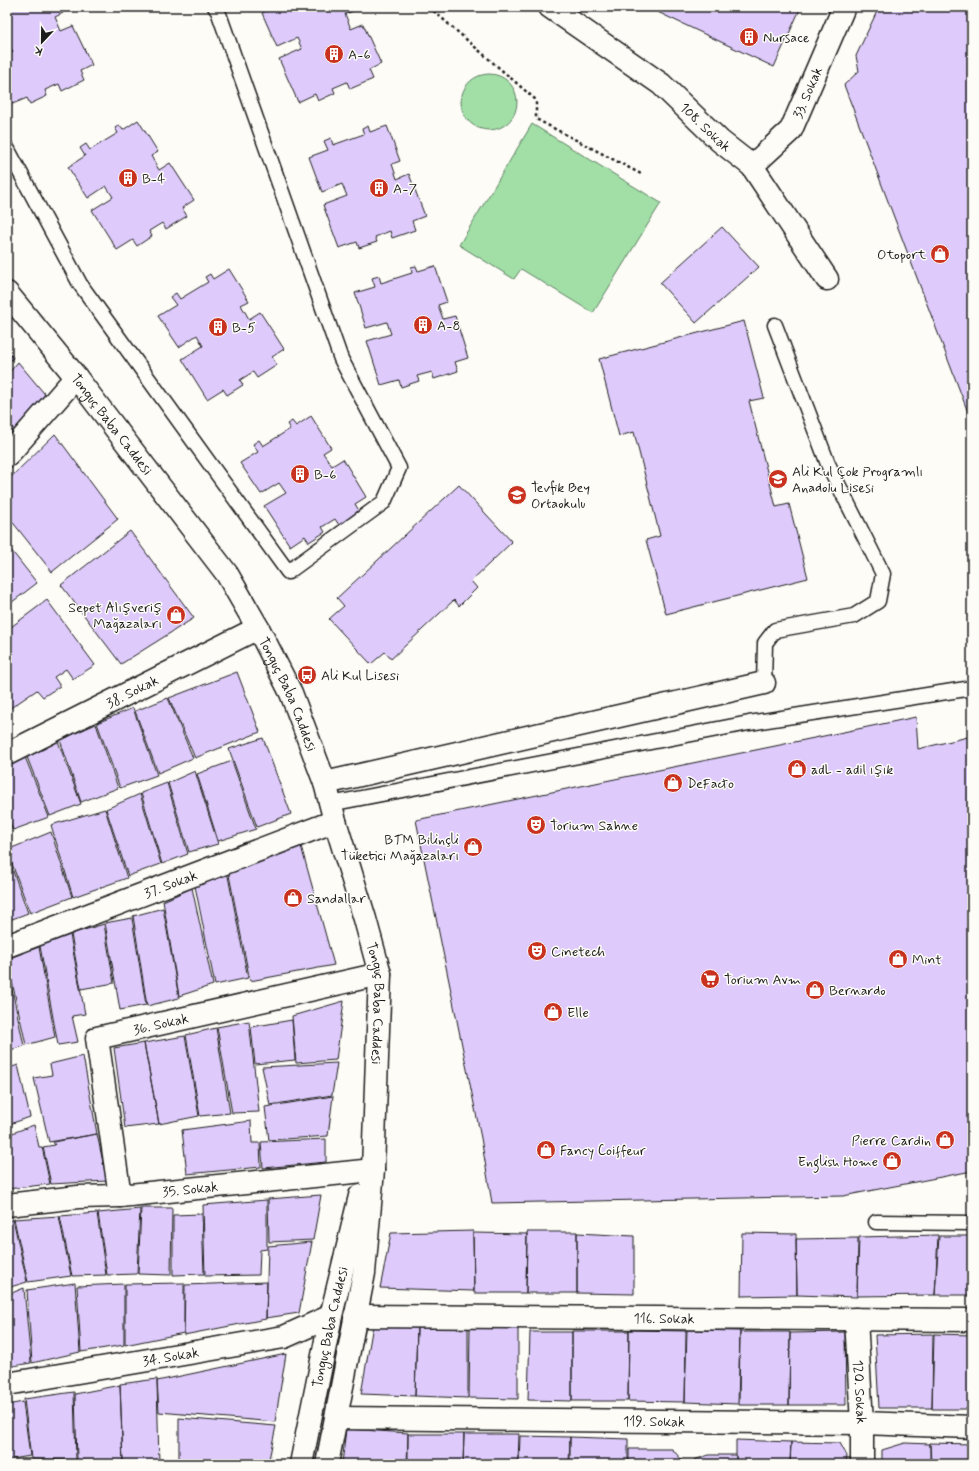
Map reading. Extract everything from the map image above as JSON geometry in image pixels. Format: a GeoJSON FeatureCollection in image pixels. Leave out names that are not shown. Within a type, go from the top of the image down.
{"type":"FeatureCollection","features":[{"type":"Feature","properties":{"kind":"street","name":"108. Sokak"},"geometry":{"type":"LineString","coordinates":[[550,7],[661,84],[720,141],[752,166],[827,279]]}},
{"type":"Feature","properties":{"kind":"street","name":"33. Sokak"},"geometry":{"type":"LineString","coordinates":[[752,166],[791,130],[844,7]]}},
{"type":"Feature","properties":{"kind":"street","name":"Tonguç Baba Caddesi"},"geometry":{"type":"LineString","coordinates":[[7,294],[76,376],[227,574],[258,628],[291,693],[330,803],[365,919],[380,974],[373,1170],[364,1273],[327,1464]]}},
{"type":"Feature","properties":{"kind":"street"},"geometry":{"type":"LineString","coordinates":[[7,456],[76,376]]}},
{"type":"Feature","properties":{"kind":"street","name":"38. Sokak"},"geometry":{"type":"LineString","coordinates":[[7,754],[258,628]]}},
{"type":"Feature","properties":{"kind":"street","name":"37. Sokak"},"geometry":{"type":"LineString","coordinates":[[7,946],[330,803],[764,683]]}},
{"type":"Feature","properties":{"kind":"street","name":"36. Sokak"},"geometry":{"type":"LineString","coordinates":[[120,1196],[97,1038],[380,974]]}},
{"type":"Feature","properties":{"kind":"street","name":"Tonguç Baba Caddesi"},"geometry":{"type":"LineString","coordinates":[[301,1464],[331,1316],[358,1199],[373,1170]]}},
{"type":"Feature","properties":{"kind":"street","name":"35. Sokak"},"geometry":{"type":"LineString","coordinates":[[7,1205],[78,1197],[120,1196],[373,1170]]}},
{"type":"Feature","properties":{"kind":"street","name":"34. Sokak"},"geometry":{"type":"LineString","coordinates":[[7,1384],[284,1337],[331,1316]]}},
{"type":"Feature","properties":{"kind":"street","name":"116. Sokak"},"geometry":{"type":"LineString","coordinates":[[356,1316],[972,1320]]}},
{"type":"Feature","properties":{"kind":"street","name":"120. Sokak"},"geometry":{"type":"LineString","coordinates":[[856,1319],[862,1423],[862,1464]]}},
{"type":"Feature","properties":{"kind":"street","name":"119. Sokak"},"geometry":{"type":"LineString","coordinates":[[336,1418],[862,1423],[972,1427]]}},
{"type":"Feature","properties":{"kind":"lane"},"geometry":{"type":"LineString","coordinates":[[7,148],[80,284],[288,572],[384,502],[399,468],[341,359],[218,11],[215,7]]}},
{"type":"Feature","properties":{"kind":"lane"},"geometry":{"type":"LineString","coordinates":[[764,683],[765,644],[775,630],[854,616],[878,601],[883,574],[828,464],[775,325]]}},
{"type":"Feature","properties":{"kind":"lane"},"geometry":{"type":"LineString","coordinates":[[330,803],[749,723],[972,688]]}},
{"type":"Feature","properties":{"kind":"lane"},"geometry":{"type":"LineString","coordinates":[[876,1222],[972,1223]]}},
{"type":"Feature","properties":{"kind":"path"},"geometry":{"type":"LineString","coordinates":[[429,7],[536,100],[536,119],[641,174]]}},
{"type":"Feature","properties":{"kind":"green space"},"geometry":{"type":"Polygon","coordinates":[[[489,74],[500,76],[509,82],[515,91],[517,102],[515,113],[509,122],[500,128],[489,130],[478,128],[469,122],[463,113],[461,102],[463,91],[469,82],[478,76],[489,74]]]}},
{"type":"Feature","properties":{"kind":"green space"},"geometry":{"type":"Polygon","coordinates":[[[532,124],[661,203],[593,313],[521,269],[514,279],[459,245],[532,124]]]}},
{"type":"Feature","properties":{"kind":"building"},"geometry":{"type":"Polygon","coordinates":[[[7,7],[60,7],[63,13],[55,17],[61,31],[73,26],[92,65],[80,71],[84,80],[62,91],[59,84],[45,90],[47,96],[30,104],[27,98],[10,105],[7,98],[7,55],[13,52],[7,42],[7,7]]]}},
{"type":"Feature","properties":{"kind":"building","name":"A-6"},"geometry":{"type":"Polygon","coordinates":[[[274,7],[351,7],[353,11],[345,14],[351,29],[363,24],[381,64],[369,70],[373,79],[350,89],[347,82],[333,88],[335,93],[318,101],[315,94],[298,102],[279,59],[302,49],[297,38],[277,47],[262,13],[274,7]]]}},
{"type":"Feature","properties":{"kind":"building","name":"Nursace"},"geometry":{"type":"Polygon","coordinates":[[[647,7],[801,7],[774,67],[647,7]]]}},
{"type":"Feature","properties":{"kind":"building","name":"Otoport"},"geometry":{"type":"Polygon","coordinates":[[[879,7],[972,7],[972,423],[844,85],[859,71],[856,56],[879,7]]]}},
{"type":"Feature","properties":{"kind":"building","name":"B-4"},"geometry":{"type":"Polygon","coordinates":[[[138,120],[158,152],[151,156],[159,170],[170,163],[194,200],[182,208],[187,216],[166,229],[162,223],[149,231],[152,236],[137,246],[133,240],[117,250],[92,210],[113,197],[106,186],[88,198],[68,167],[85,156],[80,148],[86,144],[90,150],[118,133],[115,128],[119,125],[123,130],[138,120]]]}},
{"type":"Feature","properties":{"kind":"building","name":"A-7"},"geometry":{"type":"Polygon","coordinates":[[[368,126],[370,132],[387,126],[400,161],[392,164],[397,179],[409,174],[425,216],[412,221],[415,230],[392,238],[390,231],[375,237],[377,242],[359,248],[357,242],[339,248],[323,205],[347,196],[342,184],[322,192],[309,157],[328,150],[324,141],[331,138],[333,145],[364,134],[362,129],[368,126]]]}},
{"type":"Feature","properties":{"kind":"building"},"geometry":{"type":"Polygon","coordinates":[[[722,227],[759,267],[696,323],[660,283],[722,227]]]}},
{"type":"Feature","properties":{"kind":"building","name":"A-8"},"geometry":{"type":"Polygon","coordinates":[[[416,266],[418,271],[435,266],[447,302],[438,305],[443,319],[455,316],[468,358],[455,362],[458,371],[434,379],[432,372],[417,376],[419,381],[401,387],[399,380],[381,385],[367,341],[391,334],[387,322],[366,328],[355,293],[375,287],[372,278],[379,276],[381,283],[412,273],[411,267],[416,266]]]}},
{"type":"Feature","properties":{"kind":"building","name":"B-5"},"geometry":{"type":"Polygon","coordinates":[[[229,269],[249,301],[241,305],[249,319],[260,312],[284,349],[272,357],[277,365],[257,378],[253,372],[240,380],[243,385],[227,395],[223,389],[207,399],[182,359],[203,346],[197,335],[179,347],[158,316],[176,305],[170,297],[176,293],[180,299],[208,282],[205,277],[210,274],[213,279],[229,269]]]}},
{"type":"Feature","properties":{"kind":"building"},"geometry":{"type":"Polygon","coordinates":[[[744,321],[764,398],[749,401],[776,507],[789,504],[808,578],[666,614],[646,540],[660,536],[634,432],[619,436],[599,359],[744,321]]]}},
{"type":"Feature","properties":{"kind":"building"},"geometry":{"type":"Polygon","coordinates":[[[7,349],[13,358],[7,364],[7,349]]]}},
{"type":"Feature","properties":{"kind":"building"},"geometry":{"type":"Polygon","coordinates":[[[18,362],[48,398],[15,430],[7,423],[7,375],[18,362]]]}},
{"type":"Feature","properties":{"kind":"building","name":"B-6"},"geometry":{"type":"Polygon","coordinates":[[[311,416],[331,448],[323,453],[332,466],[343,459],[366,497],[355,504],[360,512],[339,525],[335,519],[322,527],[325,532],[309,542],[305,536],[290,546],[264,506],[286,493],[279,483],[261,494],[240,463],[258,452],[253,444],[259,440],[263,446],[290,429],[287,424],[292,421],[296,426],[311,416]]]}},
{"type":"Feature","properties":{"kind":"building"},"geometry":{"type":"Polygon","coordinates":[[[7,426],[13,431],[7,438],[7,426]]]}},
{"type":"Feature","properties":{"kind":"building"},"geometry":{"type":"Polygon","coordinates":[[[55,434],[118,519],[52,572],[7,515],[7,481],[55,434]]]}},
{"type":"Feature","properties":{"kind":"building"},"geometry":{"type":"Polygon","coordinates":[[[459,485],[512,542],[471,581],[477,588],[459,606],[454,600],[391,659],[385,652],[371,664],[329,619],[344,606],[337,598],[459,485]]]}},
{"type":"Feature","properties":{"kind":"building"},"geometry":{"type":"Polygon","coordinates":[[[130,531],[194,618],[121,664],[61,585],[130,531]]]}},
{"type":"Feature","properties":{"kind":"building"},"geometry":{"type":"Polygon","coordinates":[[[7,545],[37,583],[7,606],[7,545]]]}},
{"type":"Feature","properties":{"kind":"building"},"geometry":{"type":"Polygon","coordinates":[[[47,600],[95,665],[73,679],[66,669],[54,677],[60,686],[43,697],[37,690],[9,709],[7,706],[7,630],[47,600]]]}},
{"type":"Feature","properties":{"kind":"building"},"geometry":{"type":"Polygon","coordinates":[[[237,672],[260,732],[195,758],[169,698],[237,672]]]}},
{"type":"Feature","properties":{"kind":"building"},"geometry":{"type":"Polygon","coordinates":[[[168,698],[193,758],[158,773],[135,711],[168,698]]]}},
{"type":"Feature","properties":{"kind":"building"},"geometry":{"type":"Polygon","coordinates":[[[133,708],[157,775],[120,788],[97,723],[133,708]]]}},
{"type":"Feature","properties":{"kind":"building","name":"Torium Avm"},"geometry":{"type":"Polygon","coordinates":[[[916,717],[918,749],[972,736],[972,1171],[843,1196],[492,1203],[481,1138],[416,820],[916,717]]]}},
{"type":"Feature","properties":{"kind":"building"},"geometry":{"type":"Polygon","coordinates":[[[96,724],[118,788],[81,802],[60,740],[96,724]]]}},
{"type":"Feature","properties":{"kind":"building"},"geometry":{"type":"Polygon","coordinates":[[[263,738],[291,814],[257,827],[229,749],[263,738]]]}},
{"type":"Feature","properties":{"kind":"building"},"geometry":{"type":"Polygon","coordinates":[[[58,741],[81,804],[50,816],[27,757],[58,741]]]}},
{"type":"Feature","properties":{"kind":"building"},"geometry":{"type":"Polygon","coordinates":[[[25,757],[49,817],[13,830],[7,815],[7,766],[25,757]]]}},
{"type":"Feature","properties":{"kind":"building"},"geometry":{"type":"Polygon","coordinates":[[[232,761],[256,829],[218,841],[197,774],[232,761]]]}},
{"type":"Feature","properties":{"kind":"building"},"geometry":{"type":"Polygon","coordinates":[[[195,771],[218,844],[189,852],[168,783],[195,771]]]}},
{"type":"Feature","properties":{"kind":"building"},"geometry":{"type":"Polygon","coordinates":[[[167,783],[188,854],[162,864],[141,793],[167,783]]]}},
{"type":"Feature","properties":{"kind":"building"},"geometry":{"type":"Polygon","coordinates":[[[140,794],[161,864],[128,876],[106,809],[140,794]]]}},
{"type":"Feature","properties":{"kind":"building"},"geometry":{"type":"Polygon","coordinates":[[[105,809],[127,878],[73,897],[51,825],[105,809]]]}},
{"type":"Feature","properties":{"kind":"building"},"geometry":{"type":"Polygon","coordinates":[[[7,819],[11,829],[7,830],[7,819]]]}},
{"type":"Feature","properties":{"kind":"building"},"geometry":{"type":"Polygon","coordinates":[[[51,832],[72,897],[30,913],[7,850],[51,832]]]}},
{"type":"Feature","properties":{"kind":"building"},"geometry":{"type":"Polygon","coordinates":[[[301,846],[334,965],[250,981],[228,870],[301,846]]]}},
{"type":"Feature","properties":{"kind":"building"},"geometry":{"type":"Polygon","coordinates":[[[7,857],[28,913],[7,921],[7,857]]]}},
{"type":"Feature","properties":{"kind":"building"},"geometry":{"type":"Polygon","coordinates":[[[227,871],[248,978],[215,985],[195,886],[227,871]]]}},
{"type":"Feature","properties":{"kind":"building"},"geometry":{"type":"Polygon","coordinates":[[[192,888],[213,985],[179,996],[163,901],[192,888]]]}},
{"type":"Feature","properties":{"kind":"building"},"geometry":{"type":"Polygon","coordinates":[[[163,908],[179,998],[147,1006],[133,916],[163,908]]]}},
{"type":"Feature","properties":{"kind":"building"},"geometry":{"type":"Polygon","coordinates":[[[132,918],[146,1005],[120,1010],[105,923],[132,918]]]}},
{"type":"Feature","properties":{"kind":"building"},"geometry":{"type":"Polygon","coordinates":[[[104,924],[114,983],[81,989],[71,934],[104,924]]]}},
{"type":"Feature","properties":{"kind":"building"},"geometry":{"type":"Polygon","coordinates":[[[70,935],[85,1014],[72,1016],[78,1042],[58,1045],[40,946],[70,935]]]}},
{"type":"Feature","properties":{"kind":"building"},"geometry":{"type":"Polygon","coordinates":[[[39,947],[55,1037],[26,1045],[7,959],[39,947]]]}},
{"type":"Feature","properties":{"kind":"building"},"geometry":{"type":"Polygon","coordinates":[[[7,966],[24,1046],[7,1051],[7,966]]]}},
{"type":"Feature","properties":{"kind":"building"},"geometry":{"type":"Polygon","coordinates":[[[344,1001],[336,1060],[296,1063],[292,1016],[344,1001]]]}},
{"type":"Feature","properties":{"kind":"building"},"geometry":{"type":"Polygon","coordinates":[[[292,1020],[295,1060],[255,1064],[251,1027],[292,1020]]]}},
{"type":"Feature","properties":{"kind":"building"},"geometry":{"type":"Polygon","coordinates":[[[249,1021],[259,1112],[232,1113],[217,1027],[249,1021]]]}},
{"type":"Feature","properties":{"kind":"building"},"geometry":{"type":"Polygon","coordinates":[[[216,1028],[230,1113],[200,1116],[186,1035],[216,1028]]]}},
{"type":"Feature","properties":{"kind":"building"},"geometry":{"type":"Polygon","coordinates":[[[185,1036],[199,1116],[159,1124],[144,1043],[185,1036]]]}},
{"type":"Feature","properties":{"kind":"building"},"geometry":{"type":"Polygon","coordinates":[[[144,1043],[159,1124],[125,1128],[114,1048],[144,1043]]]}},
{"type":"Feature","properties":{"kind":"building"},"geometry":{"type":"Polygon","coordinates":[[[83,1056],[97,1134],[49,1142],[34,1078],[52,1075],[50,1064],[83,1056]]]}},
{"type":"Feature","properties":{"kind":"building"},"geometry":{"type":"Polygon","coordinates":[[[337,1063],[332,1095],[270,1105],[262,1067],[337,1063]]]}},
{"type":"Feature","properties":{"kind":"building"},"geometry":{"type":"Polygon","coordinates":[[[18,1065],[30,1117],[7,1125],[7,1069],[18,1065]]]}},
{"type":"Feature","properties":{"kind":"building"},"geometry":{"type":"Polygon","coordinates":[[[333,1096],[328,1136],[269,1140],[265,1107],[333,1096]]]}},
{"type":"Feature","properties":{"kind":"building"},"geometry":{"type":"Polygon","coordinates":[[[251,1121],[252,1143],[260,1143],[261,1167],[187,1174],[182,1130],[251,1121]]]}},
{"type":"Feature","properties":{"kind":"building"},"geometry":{"type":"Polygon","coordinates":[[[34,1125],[39,1147],[42,1147],[50,1184],[7,1189],[7,1135],[34,1125]]]}},
{"type":"Feature","properties":{"kind":"building"},"geometry":{"type":"Polygon","coordinates":[[[97,1134],[107,1181],[51,1184],[43,1147],[55,1145],[53,1142],[97,1134]]]}},
{"type":"Feature","properties":{"kind":"building"},"geometry":{"type":"Polygon","coordinates":[[[326,1139],[326,1162],[263,1168],[261,1142],[326,1139]]]}},
{"type":"Feature","properties":{"kind":"building"},"geometry":{"type":"Polygon","coordinates":[[[321,1195],[313,1240],[269,1242],[268,1199],[321,1195]]]}},
{"type":"Feature","properties":{"kind":"building"},"geometry":{"type":"Polygon","coordinates":[[[267,1200],[267,1249],[260,1250],[259,1275],[205,1276],[203,1205],[267,1200]]]}},
{"type":"Feature","properties":{"kind":"building"},"geometry":{"type":"Polygon","coordinates":[[[141,1208],[172,1208],[171,1275],[138,1274],[141,1208]]]}},
{"type":"Feature","properties":{"kind":"building"},"geometry":{"type":"Polygon","coordinates":[[[140,1209],[137,1274],[107,1275],[98,1213],[140,1209]]]}},
{"type":"Feature","properties":{"kind":"building"},"geometry":{"type":"Polygon","coordinates":[[[97,1213],[106,1275],[72,1276],[60,1216],[97,1213]]]}},
{"type":"Feature","properties":{"kind":"building"},"geometry":{"type":"Polygon","coordinates":[[[202,1214],[204,1274],[173,1275],[173,1215],[202,1214]]]}},
{"type":"Feature","properties":{"kind":"building"},"geometry":{"type":"Polygon","coordinates":[[[59,1216],[71,1276],[28,1282],[14,1219],[59,1216]]]}},
{"type":"Feature","properties":{"kind":"building"},"geometry":{"type":"Polygon","coordinates":[[[13,1219],[27,1282],[7,1288],[7,1222],[13,1219]]]}},
{"type":"Feature","properties":{"kind":"building"},"geometry":{"type":"Polygon","coordinates":[[[473,1231],[474,1291],[380,1288],[391,1233],[473,1231]]]}},
{"type":"Feature","properties":{"kind":"building"},"geometry":{"type":"Polygon","coordinates":[[[527,1232],[577,1232],[577,1293],[526,1293],[527,1232]]]}},
{"type":"Feature","properties":{"kind":"building"},"geometry":{"type":"Polygon","coordinates":[[[473,1233],[527,1234],[526,1293],[474,1293],[473,1233]]]}},
{"type":"Feature","properties":{"kind":"building"},"geometry":{"type":"Polygon","coordinates":[[[577,1233],[634,1236],[634,1294],[577,1293],[577,1233]]]}},
{"type":"Feature","properties":{"kind":"building"},"geometry":{"type":"Polygon","coordinates":[[[742,1233],[796,1234],[797,1295],[741,1296],[742,1233]]]}},
{"type":"Feature","properties":{"kind":"building"},"geometry":{"type":"Polygon","coordinates":[[[938,1235],[935,1295],[857,1296],[859,1237],[938,1235]]]}},
{"type":"Feature","properties":{"kind":"building"},"geometry":{"type":"Polygon","coordinates":[[[939,1236],[972,1236],[972,1295],[935,1295],[939,1236]]]}},
{"type":"Feature","properties":{"kind":"building"},"geometry":{"type":"Polygon","coordinates":[[[858,1238],[857,1297],[797,1295],[796,1239],[858,1238]]]}},
{"type":"Feature","properties":{"kind":"building"},"geometry":{"type":"Polygon","coordinates":[[[312,1242],[299,1313],[266,1318],[268,1246],[312,1242]]]}},
{"type":"Feature","properties":{"kind":"building"},"geometry":{"type":"Polygon","coordinates":[[[267,1282],[266,1319],[184,1335],[185,1285],[267,1282]]]}},
{"type":"Feature","properties":{"kind":"building"},"geometry":{"type":"Polygon","coordinates":[[[75,1283],[80,1352],[32,1363],[27,1290],[75,1283]]]}},
{"type":"Feature","properties":{"kind":"building"},"geometry":{"type":"Polygon","coordinates":[[[184,1283],[184,1333],[125,1345],[125,1284],[184,1283]]]}},
{"type":"Feature","properties":{"kind":"building"},"geometry":{"type":"Polygon","coordinates":[[[124,1284],[124,1345],[81,1352],[77,1286],[124,1284]]]}},
{"type":"Feature","properties":{"kind":"building"},"geometry":{"type":"Polygon","coordinates":[[[24,1288],[31,1363],[7,1367],[7,1295],[24,1288]]]}},
{"type":"Feature","properties":{"kind":"building"},"geometry":{"type":"Polygon","coordinates":[[[373,1325],[417,1327],[415,1396],[361,1394],[373,1325]]]}},
{"type":"Feature","properties":{"kind":"building"},"geometry":{"type":"Polygon","coordinates":[[[417,1327],[468,1327],[468,1398],[415,1396],[417,1327]]]}},
{"type":"Feature","properties":{"kind":"building"},"geometry":{"type":"Polygon","coordinates":[[[470,1328],[518,1328],[518,1399],[469,1398],[470,1328]]]}},
{"type":"Feature","properties":{"kind":"building"},"geometry":{"type":"Polygon","coordinates":[[[629,1330],[686,1331],[685,1402],[628,1401],[629,1330]]]}},
{"type":"Feature","properties":{"kind":"building"},"geometry":{"type":"Polygon","coordinates":[[[687,1330],[740,1331],[738,1404],[685,1402],[687,1330]]]}},
{"type":"Feature","properties":{"kind":"building"},"geometry":{"type":"Polygon","coordinates":[[[572,1331],[629,1331],[628,1401],[572,1401],[572,1331]]]}},
{"type":"Feature","properties":{"kind":"building"},"geometry":{"type":"Polygon","coordinates":[[[530,1332],[572,1332],[572,1401],[528,1400],[530,1332]]]}},
{"type":"Feature","properties":{"kind":"building"},"geometry":{"type":"Polygon","coordinates":[[[740,1332],[790,1332],[789,1405],[739,1405],[740,1332]]]}},
{"type":"Feature","properties":{"kind":"building"},"geometry":{"type":"Polygon","coordinates":[[[845,1332],[846,1405],[789,1405],[790,1333],[845,1332]]]}},
{"type":"Feature","properties":{"kind":"building"},"geometry":{"type":"Polygon","coordinates":[[[933,1334],[932,1408],[879,1408],[875,1335],[933,1334]]]}},
{"type":"Feature","properties":{"kind":"building"},"geometry":{"type":"Polygon","coordinates":[[[934,1334],[972,1335],[972,1409],[932,1409],[934,1334]]]}},
{"type":"Feature","properties":{"kind":"building"},"geometry":{"type":"Polygon","coordinates":[[[286,1354],[275,1422],[159,1412],[157,1381],[286,1354]]]}},
{"type":"Feature","properties":{"kind":"building"},"geometry":{"type":"Polygon","coordinates":[[[157,1379],[159,1464],[123,1464],[120,1384],[157,1379]]]}},
{"type":"Feature","properties":{"kind":"building"},"geometry":{"type":"Polygon","coordinates":[[[120,1385],[123,1464],[77,1460],[75,1394],[120,1385]]]}},
{"type":"Feature","properties":{"kind":"building"},"geometry":{"type":"Polygon","coordinates":[[[74,1392],[76,1460],[31,1459],[24,1399],[74,1392]]]}},
{"type":"Feature","properties":{"kind":"building"},"geometry":{"type":"Polygon","coordinates":[[[23,1402],[30,1456],[7,1460],[7,1405],[23,1402]]]}},
{"type":"Feature","properties":{"kind":"building"},"geometry":{"type":"Polygon","coordinates":[[[179,1418],[276,1426],[268,1464],[179,1464],[179,1418]]]}},
{"type":"Feature","properties":{"kind":"building"},"geometry":{"type":"Polygon","coordinates":[[[346,1429],[408,1433],[407,1464],[342,1464],[346,1429]]]}},
{"type":"Feature","properties":{"kind":"building"},"geometry":{"type":"Polygon","coordinates":[[[408,1434],[464,1434],[463,1464],[408,1464],[408,1434]]]}},
{"type":"Feature","properties":{"kind":"building"},"geometry":{"type":"Polygon","coordinates":[[[464,1434],[519,1434],[518,1464],[463,1464],[464,1434]]]}},
{"type":"Feature","properties":{"kind":"building"},"geometry":{"type":"Polygon","coordinates":[[[520,1436],[570,1437],[569,1464],[519,1464],[520,1436]]]}},
{"type":"Feature","properties":{"kind":"building"},"geometry":{"type":"Polygon","coordinates":[[[570,1437],[628,1439],[628,1464],[570,1464],[570,1437]]]}},
{"type":"Feature","properties":{"kind":"building"},"geometry":{"type":"Polygon","coordinates":[[[736,1440],[791,1442],[790,1464],[736,1464],[736,1440]]]}},
{"type":"Feature","properties":{"kind":"building"},"geometry":{"type":"Polygon","coordinates":[[[791,1442],[840,1443],[847,1456],[846,1464],[790,1464],[791,1442]]]}},
{"type":"Feature","properties":{"kind":"building"},"geometry":{"type":"Polygon","coordinates":[[[905,1443],[930,1444],[930,1464],[882,1464],[882,1450],[905,1443]]]}},
{"type":"Feature","properties":{"kind":"building"},"geometry":{"type":"Polygon","coordinates":[[[930,1443],[972,1444],[972,1464],[931,1464],[930,1443]]]}},
{"type":"Feature","properties":{"kind":"building"},"geometry":{"type":"Polygon","coordinates":[[[629,1449],[672,1449],[681,1459],[681,1464],[629,1464],[629,1449]]]}},
{"type":"Feature","properties":{"kind":"building"},"geometry":{"type":"Polygon","coordinates":[[[709,1455],[736,1455],[736,1464],[690,1464],[694,1463],[694,1460],[709,1455]]]}},
{"type":"Feature","properties":{"kind":"place","name":"Nursace"},"geometry":{"type":"Point","coordinates":[749,37]}},
{"type":"Feature","properties":{"kind":"place","name":"A-6"},"geometry":{"type":"Point","coordinates":[334,54]}},
{"type":"Feature","properties":{"kind":"place","name":"B-4"},"geometry":{"type":"Point","coordinates":[128,178]}},
{"type":"Feature","properties":{"kind":"place","name":"A-7"},"geometry":{"type":"Point","coordinates":[379,188]}},
{"type":"Feature","properties":{"kind":"place","name":"Otoport"},"geometry":{"type":"Point","coordinates":[940,254]}},
{"type":"Feature","properties":{"kind":"place","name":"A-8"},"geometry":{"type":"Point","coordinates":[423,325]}},
{"type":"Feature","properties":{"kind":"place","name":"B-5"},"geometry":{"type":"Point","coordinates":[218,327]}},
{"type":"Feature","properties":{"kind":"place","name":"B-6"},"geometry":{"type":"Point","coordinates":[300,474]}},
{"type":"Feature","properties":{"kind":"place","name":"Ali Kul Çok Programlı Anadolu Lisesi"},"geometry":{"type":"Point","coordinates":[778,479]}},
{"type":"Feature","properties":{"kind":"place","name":"Tevfik Bey Ortaokulu"},"geometry":{"type":"Point","coordinates":[517,495]}},
{"type":"Feature","properties":{"kind":"place","name":"Sepet Alışveriş Mağazaları"},"geometry":{"type":"Point","coordinates":[176,615]}},
{"type":"Feature","properties":{"kind":"place","name":"Ali Kul Lisesi"},"geometry":{"type":"Point","coordinates":[307,675]}},
{"type":"Feature","properties":{"kind":"place","name":"adL - adil ışık"},"geometry":{"type":"Point","coordinates":[797,769]}},
{"type":"Feature","properties":{"kind":"place","name":"DeFacto"},"geometry":{"type":"Point","coordinates":[673,783]}},
{"type":"Feature","properties":{"kind":"place","name":"Torium Sahne"},"geometry":{"type":"Point","coordinates":[536,825]}},
{"type":"Feature","properties":{"kind":"place","name":"BTM Bilinçli Tüketici Mağazaları"},"geometry":{"type":"Point","coordinates":[473,847]}},
{"type":"Feature","properties":{"kind":"place","name":"Sandallar"},"geometry":{"type":"Point","coordinates":[293,898]}},
{"type":"Feature","properties":{"kind":"place","name":"Cinetech"},"geometry":{"type":"Point","coordinates":[537,951]}},
{"type":"Feature","properties":{"kind":"place","name":"Mint"},"geometry":{"type":"Point","coordinates":[898,959]}},
{"type":"Feature","properties":{"kind":"place","name":"Torium Avm"},"geometry":{"type":"Point","coordinates":[710,979]}},
{"type":"Feature","properties":{"kind":"place","name":"Bernardo"},"geometry":{"type":"Point","coordinates":[815,990]}},
{"type":"Feature","properties":{"kind":"place","name":"Elle"},"geometry":{"type":"Point","coordinates":[553,1012]}},
{"type":"Feature","properties":{"kind":"place","name":"Pierre Cardin"},"geometry":{"type":"Point","coordinates":[945,1140]}},
{"type":"Feature","properties":{"kind":"place","name":"Fancy Coiffeur"},"geometry":{"type":"Point","coordinates":[546,1150]}},
{"type":"Feature","properties":{"kind":"place","name":"English Home"},"geometry":{"type":"Point","coordinates":[892,1161]}}]}
